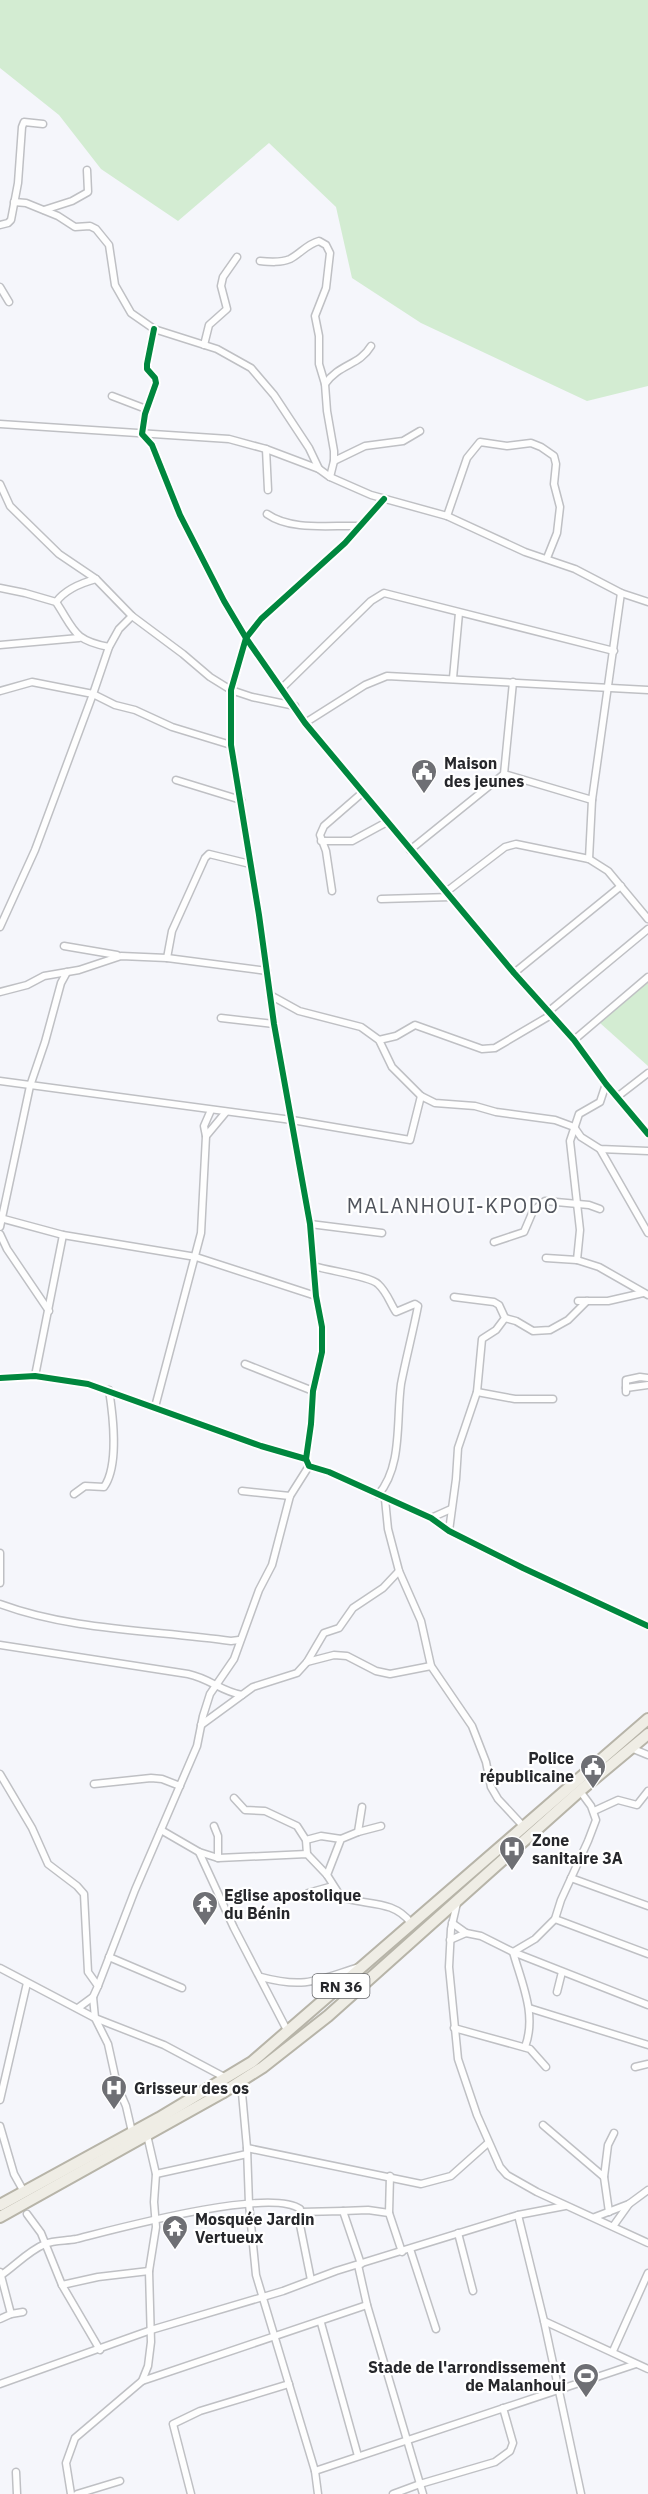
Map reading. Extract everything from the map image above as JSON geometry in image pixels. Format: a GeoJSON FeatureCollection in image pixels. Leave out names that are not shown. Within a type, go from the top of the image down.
{"type":"FeatureCollection","features":[{"type":"Feature","properties":{"kind":"main road","name":"RN 36"},"geometry":{"type":"LineString","coordinates":[[0,2205],[252,2062],[648,1719]]}},
{"type":"Feature","properties":{"kind":"main road","name":"RN 36"},"geometry":{"type":"LineString","coordinates":[[0,2217],[241,2082],[328,2016],[580,1791],[648,1734]]}},
{"type":"Feature","properties":{"kind":"street"},"geometry":{"type":"LineString","coordinates":[[0,225],[11,220],[18,183],[24,122],[43,124]]}},
{"type":"Feature","properties":{"kind":"street"},"geometry":{"type":"LineString","coordinates":[[44,210],[72,201],[88,192],[87,170]]}},
{"type":"Feature","properties":{"kind":"street"},"geometry":{"type":"LineString","coordinates":[[14,202],[26,202],[75,227],[90,226],[96,229],[109,245],[116,287],[121,292],[131,313],[154,329],[235,357],[258,374],[309,448],[319,469]]}},
{"type":"Feature","properties":{"kind":"street"},"geometry":{"type":"LineString","coordinates":[[260,261],[274,262],[290,259],[306,246],[319,241],[326,245],[330,253],[330,270],[326,288],[315,316],[320,336],[319,364],[325,384],[334,461],[330,477]]}},
{"type":"Feature","properties":{"kind":"street"},"geometry":{"type":"LineString","coordinates":[[204,345],[209,325],[227,309],[221,286],[223,277],[237,257]]}},
{"type":"Feature","properties":{"kind":"street"},"geometry":{"type":"LineString","coordinates":[[0,287],[9,302]]}},
{"type":"Feature","properties":{"kind":"street"},"geometry":{"type":"LineString","coordinates":[[142,434],[146,409],[156,383],[155,378],[147,369],[154,329]]}},
{"type":"Feature","properties":{"kind":"street"},"geometry":{"type":"LineString","coordinates":[[325,384],[339,369],[364,357],[371,346]]}},
{"type":"Feature","properties":{"kind":"street"},"geometry":{"type":"LineString","coordinates":[[112,396],[146,409]]}},
{"type":"Feature","properties":{"kind":"street"},"geometry":{"type":"LineString","coordinates":[[0,424],[229,440],[266,449],[319,469],[330,477],[371,495],[447,516],[525,552],[575,569],[621,593],[648,602]]}},
{"type":"Feature","properties":{"kind":"street"},"geometry":{"type":"LineString","coordinates":[[334,461],[365,446],[402,441],[420,431]]}},
{"type":"Feature","properties":{"kind":"street"},"geometry":{"type":"LineString","coordinates":[[142,434],[152,445],[185,524],[246,638],[305,723],[514,973],[574,1040],[606,1084],[648,1134]]}},
{"type":"Feature","properties":{"kind":"street"},"geometry":{"type":"LineString","coordinates":[[152,445],[157,435]]}},
{"type":"Feature","properties":{"kind":"street"},"geometry":{"type":"LineString","coordinates":[[447,516],[467,458],[480,442],[507,446],[531,443],[541,447],[554,456],[554,484],[560,507],[558,533],[547,558]]}},
{"type":"Feature","properties":{"kind":"street"},"geometry":{"type":"LineString","coordinates":[[266,449],[268,490]]}},
{"type":"Feature","properties":{"kind":"street"},"geometry":{"type":"LineString","coordinates":[[0,484],[10,506],[59,554],[96,579],[132,616],[210,677],[231,690],[295,706]]}},
{"type":"Feature","properties":{"kind":"street"},"geometry":{"type":"LineString","coordinates":[[78,2008],[93,1997],[98,1986],[197,1746],[210,1694],[234,1659],[239,1640],[272,1565],[290,1496],[307,1463],[313,1391],[323,1336],[316,1296],[310,1224],[274,1024],[231,745],[231,690],[246,638],[261,619],[345,543],[384,499]]}},
{"type":"Feature","properties":{"kind":"street"},"geometry":{"type":"LineString","coordinates":[[267,514],[274,519],[302,525],[359,526]]}},
{"type":"Feature","properties":{"kind":"street"},"geometry":{"type":"LineString","coordinates":[[56,602],[73,588],[96,579]]}},
{"type":"Feature","properties":{"kind":"street"},"geometry":{"type":"LineString","coordinates":[[0,588],[56,602],[79,638],[87,643],[109,647]]}},
{"type":"Feature","properties":{"kind":"street"},"geometry":{"type":"LineString","coordinates":[[589,859],[592,800],[621,593]]}},
{"type":"Feature","properties":{"kind":"street"},"geometry":{"type":"LineString","coordinates":[[282,688],[380,595],[388,594],[614,651]]}},
{"type":"Feature","properties":{"kind":"street"},"geometry":{"type":"LineString","coordinates":[[453,678],[459,613]]}},
{"type":"Feature","properties":{"kind":"street"},"geometry":{"type":"LineString","coordinates":[[0,927],[3,908],[35,850],[109,647],[119,629],[132,616]]}},
{"type":"Feature","properties":{"kind":"street"},"geometry":{"type":"LineString","coordinates":[[0,645],[79,638]]}},
{"type":"Feature","properties":{"kind":"street"},"geometry":{"type":"LineString","coordinates":[[305,723],[379,678],[453,678],[648,690]]}},
{"type":"Feature","properties":{"kind":"street"},"geometry":{"type":"LineString","coordinates":[[0,691],[32,682],[93,694],[172,727],[231,745]]}},
{"type":"Feature","properties":{"kind":"street"},"geometry":{"type":"LineString","coordinates":[[410,850],[504,774],[513,682]]}},
{"type":"Feature","properties":{"kind":"street"},"geometry":{"type":"LineString","coordinates":[[230,707],[243,694]]}},
{"type":"Feature","properties":{"kind":"street"},"geometry":{"type":"LineString","coordinates":[[504,774],[592,800]]}},
{"type":"Feature","properties":{"kind":"street"},"geometry":{"type":"LineString","coordinates":[[176,780],[241,800]]}},
{"type":"Feature","properties":{"kind":"street"},"geometry":{"type":"LineString","coordinates":[[333,891],[326,851],[320,837],[324,826],[362,793]]}},
{"type":"Feature","properties":{"kind":"street"},"geometry":{"type":"LineString","coordinates":[[321,841],[352,841],[387,822]]}},
{"type":"Feature","properties":{"kind":"street"},"geometry":{"type":"LineString","coordinates":[[381,899],[449,895],[511,845],[589,859],[608,871],[648,919]]}},
{"type":"Feature","properties":{"kind":"street"},"geometry":{"type":"LineString","coordinates":[[167,958],[172,931],[205,858],[209,854],[215,854],[250,864]]}},
{"type":"Feature","properties":{"kind":"street"},"geometry":{"type":"LineString","coordinates":[[514,973],[621,886]]}},
{"type":"Feature","properties":{"kind":"street"},"geometry":{"type":"LineString","coordinates":[[379,1040],[396,1036],[415,1025],[482,1049],[495,1048],[549,1014],[648,929]]}},
{"type":"Feature","properties":{"kind":"street"},"geometry":{"type":"LineString","coordinates":[[64,946],[121,956],[167,958],[267,971]]}},
{"type":"Feature","properties":{"kind":"street"},"geometry":{"type":"LineString","coordinates":[[0,992],[27,985],[44,976],[121,956]]}},
{"type":"Feature","properties":{"kind":"street"},"geometry":{"type":"LineString","coordinates":[[0,1227],[0,1218],[30,1086],[66,972]]}},
{"type":"Feature","properties":{"kind":"street"},"geometry":{"type":"LineString","coordinates":[[574,1040],[648,978]]}},
{"type":"Feature","properties":{"kind":"street"},"geometry":{"type":"LineString","coordinates":[[270,996],[299,1011],[361,1027],[379,1040],[392,1067],[420,1096],[435,1103],[476,1106],[496,1112],[555,1120],[574,1127],[581,1137],[600,1149],[648,1233]]}},
{"type":"Feature","properties":{"kind":"street"},"geometry":{"type":"LineString","coordinates":[[221,1018],[274,1024]]}},
{"type":"Feature","properties":{"kind":"street"},"geometry":{"type":"LineString","coordinates":[[617,1097],[648,1073]]}},
{"type":"Feature","properties":{"kind":"street"},"geometry":{"type":"LineString","coordinates":[[0,1081],[292,1120],[410,1140],[420,1096]]}},
{"type":"Feature","properties":{"kind":"street"},"geometry":{"type":"LineString","coordinates":[[578,1260],[580,1230],[576,1205],[576,1178],[570,1141],[579,1114],[600,1101],[606,1084]]}},
{"type":"Feature","properties":{"kind":"street"},"geometry":{"type":"LineString","coordinates":[[155,1407],[196,1257],[202,1224],[206,1136],[204,1126],[211,1110]]}},
{"type":"Feature","properties":{"kind":"street"},"geometry":{"type":"LineString","coordinates":[[206,1136],[226,1112]]}},
{"type":"Feature","properties":{"kind":"street"},"geometry":{"type":"LineString","coordinates":[[600,1149],[648,1151]]}},
{"type":"Feature","properties":{"kind":"street"},"geometry":{"type":"LineString","coordinates":[[494,1242],[524,1232],[533,1211],[545,1201],[589,1205],[600,1209]]}},
{"type":"Feature","properties":{"kind":"street"},"geometry":{"type":"LineString","coordinates":[[0,1218],[63,1235],[196,1257],[316,1296]]}},
{"type":"Feature","properties":{"kind":"street"},"geometry":{"type":"LineString","coordinates":[[310,1224],[382,1233]]}},
{"type":"Feature","properties":{"kind":"street"},"geometry":{"type":"LineString","coordinates":[[0,1234],[7,1249],[49,1311]]}},
{"type":"Feature","properties":{"kind":"street"},"geometry":{"type":"LineString","coordinates":[[35,1376],[63,1235]]}},
{"type":"Feature","properties":{"kind":"street"},"geometry":{"type":"LineString","coordinates":[[546,1258],[578,1260],[599,1267],[646,1294]]}},
{"type":"Feature","properties":{"kind":"street"},"geometry":{"type":"LineString","coordinates":[[314,1266],[337,1273],[370,1278],[386,1292],[396,1312],[414,1304],[418,1306],[401,1384],[396,1448],[391,1472],[388,1483],[378,1496]]}},
{"type":"Feature","properties":{"kind":"street"},"geometry":{"type":"LineString","coordinates":[[578,1300],[608,1301],[646,1294]]}},
{"type":"Feature","properties":{"kind":"street"},"geometry":{"type":"LineString","coordinates":[[454,1297],[494,1302],[502,1309],[505,1318]]}},
{"type":"Feature","properties":{"kind":"street"},"geometry":{"type":"LineString","coordinates":[[505,1318],[516,1321],[532,1331],[550,1330],[568,1320],[587,1301]]}},
{"type":"Feature","properties":{"kind":"street"},"geometry":{"type":"LineString","coordinates":[[449,1531],[458,1448],[477,1392],[482,1339],[496,1330],[505,1318]]}},
{"type":"Feature","properties":{"kind":"street"},"geometry":{"type":"LineString","coordinates":[[245,1364],[313,1391]]}},
{"type":"Feature","properties":{"kind":"street"},"geometry":{"type":"LineString","coordinates":[[0,1378],[35,1376],[64,1379],[109,1390],[307,1463],[431,1518],[449,1531],[586,1599],[648,1626]]}},
{"type":"Feature","properties":{"kind":"street"},"geometry":{"type":"LineString","coordinates":[[640,1377],[648,1379],[648,1386],[626,1390],[625,1382],[627,1379],[640,1377]]}},
{"type":"Feature","properties":{"kind":"street"},"geometry":{"type":"LineString","coordinates":[[74,1494],[85,1486],[104,1487],[109,1477],[113,1462],[112,1409],[109,1390]]}},
{"type":"Feature","properties":{"kind":"street"},"geometry":{"type":"LineString","coordinates":[[477,1392],[515,1399],[553,1400]]}},
{"type":"Feature","properties":{"kind":"street"},"geometry":{"type":"LineString","coordinates":[[242,1491],[290,1496]]}},
{"type":"Feature","properties":{"kind":"street"},"geometry":{"type":"LineString","coordinates":[[385,1499],[387,1528],[399,1571],[421,1622],[431,1666],[472,1726],[486,1762],[491,1787],[498,1799],[525,1827]]}},
{"type":"Feature","properties":{"kind":"street"},"geometry":{"type":"LineString","coordinates":[[431,1518],[451,1509]]}},
{"type":"Feature","properties":{"kind":"street"},"geometry":{"type":"LineString","coordinates":[[0,1553],[0,1584]]}},
{"type":"Feature","properties":{"kind":"street"},"geometry":{"type":"LineString","coordinates":[[201,1726],[253,1687],[297,1674],[324,1633],[339,1628],[353,1608],[383,1588],[399,1571]]}},
{"type":"Feature","properties":{"kind":"street"},"geometry":{"type":"LineString","coordinates":[[0,1604],[26,1613],[63,1621],[239,1640]]}},
{"type":"Feature","properties":{"kind":"street"},"geometry":{"type":"LineString","coordinates":[[0,1645],[188,1674],[217,1683],[220,1688],[228,1692],[242,1695]]}},
{"type":"Feature","properties":{"kind":"street"},"geometry":{"type":"LineString","coordinates":[[307,1662],[334,1655],[347,1656],[376,1671],[390,1674],[431,1666]]}},
{"type":"Feature","properties":{"kind":"street"},"geometry":{"type":"LineString","coordinates":[[631,1748],[648,1755]]}},
{"type":"Feature","properties":{"kind":"street"},"geometry":{"type":"LineString","coordinates":[[0,1774],[32,1828],[48,1864],[81,1889],[84,1894],[87,1972],[98,1986]]}},
{"type":"Feature","properties":{"kind":"street"},"geometry":{"type":"LineString","coordinates":[[94,1784],[151,1778],[162,1779],[180,1786]]}},
{"type":"Feature","properties":{"kind":"street"},"geometry":{"type":"LineString","coordinates":[[513,1952],[535,1940],[555,1919],[594,1828],[596,1820],[594,1811],[580,1791]]}},
{"type":"Feature","properties":{"kind":"street"},"geometry":{"type":"LineString","coordinates":[[594,1811],[618,1800],[637,1805],[648,1791]]}},
{"type":"Feature","properties":{"kind":"street"},"geometry":{"type":"LineString","coordinates":[[234,1798],[245,1810],[265,1811],[297,1826],[306,1840],[307,1854],[327,1875],[338,1894],[345,1898],[387,1905],[404,1914],[411,1923]]}},
{"type":"Feature","properties":{"kind":"street"},"geometry":{"type":"LineString","coordinates":[[358,1832],[362,1807]]}},
{"type":"Feature","properties":{"kind":"street"},"geometry":{"type":"LineString","coordinates":[[214,1826],[218,1836],[218,1858]]}},
{"type":"Feature","properties":{"kind":"street"},"geometry":{"type":"LineString","coordinates":[[306,1840],[321,1836],[341,1839],[381,1826]]}},
{"type":"Feature","properties":{"kind":"street"},"geometry":{"type":"LineString","coordinates":[[161,1830],[199,1852],[218,1858],[307,1854]]}},
{"type":"Feature","properties":{"kind":"street"},"geometry":{"type":"LineString","coordinates":[[327,1875],[341,1839]]}},
{"type":"Feature","properties":{"kind":"street"},"geometry":{"type":"LineString","coordinates":[[199,1852],[234,1928],[289,2032]]}},
{"type":"Feature","properties":{"kind":"street"},"geometry":{"type":"LineString","coordinates":[[571,1878],[648,1906]]}},
{"type":"Feature","properties":{"kind":"street"},"geometry":{"type":"LineString","coordinates":[[308,1893],[333,1887]]}},
{"type":"Feature","properties":{"kind":"street"},"geometry":{"type":"LineString","coordinates":[[458,1900],[452,1923],[449,1967],[454,2028],[461,2070],[488,2143],[503,2172],[565,2206],[615,2226],[648,2243]]}},
{"type":"Feature","properties":{"kind":"street"},"geometry":{"type":"LineString","coordinates":[[555,1919],[648,1954]]}},
{"type":"Feature","properties":{"kind":"street"},"geometry":{"type":"LineString","coordinates":[[452,1923],[466,1933],[481,1936],[513,1952],[648,2005]]}},
{"type":"Feature","properties":{"kind":"street"},"geometry":{"type":"LineString","coordinates":[[450,1940],[466,1933]]}},
{"type":"Feature","properties":{"kind":"street"},"geometry":{"type":"LineString","coordinates":[[513,1952],[529,2008],[530,2034],[525,2047]]}},
{"type":"Feature","properties":{"kind":"street"},"geometry":{"type":"LineString","coordinates":[[109,1957],[182,1988]]}},
{"type":"Feature","properties":{"kind":"street"},"geometry":{"type":"LineString","coordinates":[[261,1977],[286,1984],[302,1984],[370,1961]]}},
{"type":"Feature","properties":{"kind":"street"},"geometry":{"type":"LineString","coordinates":[[0,1968],[95,2018],[164,2045],[226,2078]]}},
{"type":"Feature","properties":{"kind":"street"},"geometry":{"type":"LineString","coordinates":[[556,1992],[562,1972]]}},
{"type":"Feature","properties":{"kind":"street"},"geometry":{"type":"LineString","coordinates":[[0,2100],[27,1983]]}},
{"type":"Feature","properties":{"kind":"street"},"geometry":{"type":"LineString","coordinates":[[93,1997],[95,2018],[108,2044],[117,2085],[126,2106],[132,2132]]}},
{"type":"Feature","properties":{"kind":"street"},"geometry":{"type":"LineString","coordinates":[[529,2008],[648,2046]]}},
{"type":"Feature","properties":{"kind":"street"},"geometry":{"type":"LineString","coordinates":[[454,2028],[525,2047],[534,2052],[546,2067]]}},
{"type":"Feature","properties":{"kind":"street"},"geometry":{"type":"LineString","coordinates":[[635,2067],[648,2064]]}},
{"type":"Feature","properties":{"kind":"street"},"geometry":{"type":"LineString","coordinates":[[241,2082],[256,2274],[315,2471],[318,2494]]}},
{"type":"Feature","properties":{"kind":"street"},"geometry":{"type":"LineString","coordinates":[[543,2125],[604,2177]]}},
{"type":"Feature","properties":{"kind":"street"},"geometry":{"type":"LineString","coordinates":[[0,2126],[14,2174],[24,2192]]}},
{"type":"Feature","properties":{"kind":"street"},"geometry":{"type":"LineString","coordinates":[[609,2212],[604,2177],[608,2145],[614,2133]]}},
{"type":"Feature","properties":{"kind":"street"},"geometry":{"type":"LineString","coordinates":[[142,2381],[151,2354],[149,2271],[156,2219],[154,2202],[156,2174],[147,2135]]}},
{"type":"Feature","properties":{"kind":"street"},"geometry":{"type":"LineString","coordinates":[[156,2174],[247,2151],[390,2176],[421,2184],[442,2180],[458,2171],[488,2143]]}},
{"type":"Feature","properties":{"kind":"street"},"geometry":{"type":"LineString","coordinates":[[390,2176],[389,2213],[402,2252]]}},
{"type":"Feature","properties":{"kind":"street"},"geometry":{"type":"LineString","coordinates":[[594,2217],[629,2204],[648,2190]]}},
{"type":"Feature","properties":{"kind":"street"},"geometry":{"type":"LineString","coordinates":[[11,2314],[0,2274],[46,2243],[74,2240],[156,2219],[249,2204],[295,2206],[301,2212],[368,2210],[389,2213]]}},
{"type":"Feature","properties":{"kind":"street"},"geometry":{"type":"LineString","coordinates":[[615,2226],[629,2204]]}},
{"type":"Feature","properties":{"kind":"street"},"geometry":{"type":"LineString","coordinates":[[0,2384],[151,2330],[284,2291],[311,2280],[458,2233],[518,2215],[565,2206]]}},
{"type":"Feature","properties":{"kind":"street"},"geometry":{"type":"LineString","coordinates":[[343,2211],[360,2265],[367,2305],[423,2494]]}},
{"type":"Feature","properties":{"kind":"street"},"geometry":{"type":"LineString","coordinates":[[301,2212],[300,2225],[311,2280]]}},
{"type":"Feature","properties":{"kind":"street"},"geometry":{"type":"LineString","coordinates":[[27,2214],[41,2233],[62,2285],[100,2350]]}},
{"type":"Feature","properties":{"kind":"street"},"geometry":{"type":"LineString","coordinates":[[518,2215],[544,2321],[581,2494]]}},
{"type":"Feature","properties":{"kind":"street"},"geometry":{"type":"LineString","coordinates":[[458,2233],[472,2291]]}},
{"type":"Feature","properties":{"kind":"street"},"geometry":{"type":"LineString","coordinates":[[410,2249],[436,2328]]}},
{"type":"Feature","properties":{"kind":"street"},"geometry":{"type":"LineString","coordinates":[[62,2285],[98,2277],[149,2271]]}},
{"type":"Feature","properties":{"kind":"street"},"geometry":{"type":"LineString","coordinates":[[613,2351],[648,2273]]}},
{"type":"Feature","properties":{"kind":"street"},"geometry":{"type":"LineString","coordinates":[[71,2494],[66,2463],[75,2438],[142,2381],[275,2335],[321,2323],[367,2305]]}},
{"type":"Feature","properties":{"kind":"street"},"geometry":{"type":"LineString","coordinates":[[0,2319],[23,2312]]}},
{"type":"Feature","properties":{"kind":"street"},"geometry":{"type":"LineString","coordinates":[[544,2321],[648,2368]]}},
{"type":"Feature","properties":{"kind":"street"},"geometry":{"type":"LineString","coordinates":[[321,2323],[358,2456]]}},
{"type":"Feature","properties":{"kind":"street"},"geometry":{"type":"LineString","coordinates":[[315,2471],[636,2364]]}},
{"type":"Feature","properties":{"kind":"street"},"geometry":{"type":"LineString","coordinates":[[191,2494],[173,2424],[200,2411],[289,2384]]}},
{"type":"Feature","properties":{"kind":"street"},"geometry":{"type":"LineString","coordinates":[[393,2494],[484,2466],[510,2451],[513,2439],[503,2408]]}},
{"type":"Feature","properties":{"kind":"street"},"geometry":{"type":"LineString","coordinates":[[16,2472],[17,2494]]}},
{"type":"Feature","properties":{"kind":"street"},"geometry":{"type":"LineString","coordinates":[[77,2494],[120,2481]]}},
{"type":"Feature","properties":{"kind":"green space"},"geometry":{"type":"Polygon","coordinates":[[[0,0],[648,0],[648,386],[587,401],[421,323],[352,278],[336,207],[269,143],[178,221],[101,169],[59,115],[0,68],[0,0]]]}},
{"type":"Feature","properties":{"kind":"green space"},"geometry":{"type":"Polygon","coordinates":[[[648,980],[648,1066],[600,1023],[648,980]]]}},
{"type":"Feature","properties":{"kind":"cycle path"},"geometry":{"type":"LineString","coordinates":[[154,329],[147,369],[155,378],[156,383],[145,414],[142,434],[152,445],[180,515],[224,601],[246,638],[305,723],[514,973],[574,1040],[606,1084],[648,1134]]}},
{"type":"Feature","properties":{"kind":"cycle path"},"geometry":{"type":"LineString","coordinates":[[306,1459],[313,1391],[322,1352],[322,1327],[316,1296],[310,1224],[274,1024],[231,745],[231,690],[246,638],[261,619],[345,543],[384,499]]}},
{"type":"Feature","properties":{"kind":"cycle path"},"geometry":{"type":"LineString","coordinates":[[0,1378],[35,1376],[88,1384],[261,1446],[306,1459],[309,1466],[329,1472],[431,1518],[449,1531],[523,1568],[648,1626]]}},
{"type":"Feature","properties":{"kind":"place","name":"Maison des jeunes"},"geometry":{"type":"Point","coordinates":[424,795]}},
{"type":"Feature","properties":{"kind":"place","name":"Police républicaine"},"geometry":{"type":"Point","coordinates":[593,1790]}},
{"type":"Feature","properties":{"kind":"place","name":"Zone sanitaire 3A"},"geometry":{"type":"Point","coordinates":[512,1872]}},
{"type":"Feature","properties":{"kind":"place","name":"Eglise apostolique du Bénin"},"geometry":{"type":"Point","coordinates":[205,1927]}},
{"type":"Feature","properties":{"kind":"place","name":"Grisseur des os"},"geometry":{"type":"Point","coordinates":[114,2111]}},
{"type":"Feature","properties":{"kind":"place","name":"Mosquée Jardin Vertueux"},"geometry":{"type":"Point","coordinates":[175,2251]}},
{"type":"Feature","properties":{"kind":"place","name":"Stade de l'arrondissement de Malanhoui"},"geometry":{"type":"Point","coordinates":[586,2399]}},
{"type":"Feature","properties":{"kind":"district","name":"MALANHOUI-KPODO"},"geometry":{"type":"Point","coordinates":[453,1205]}}]}
